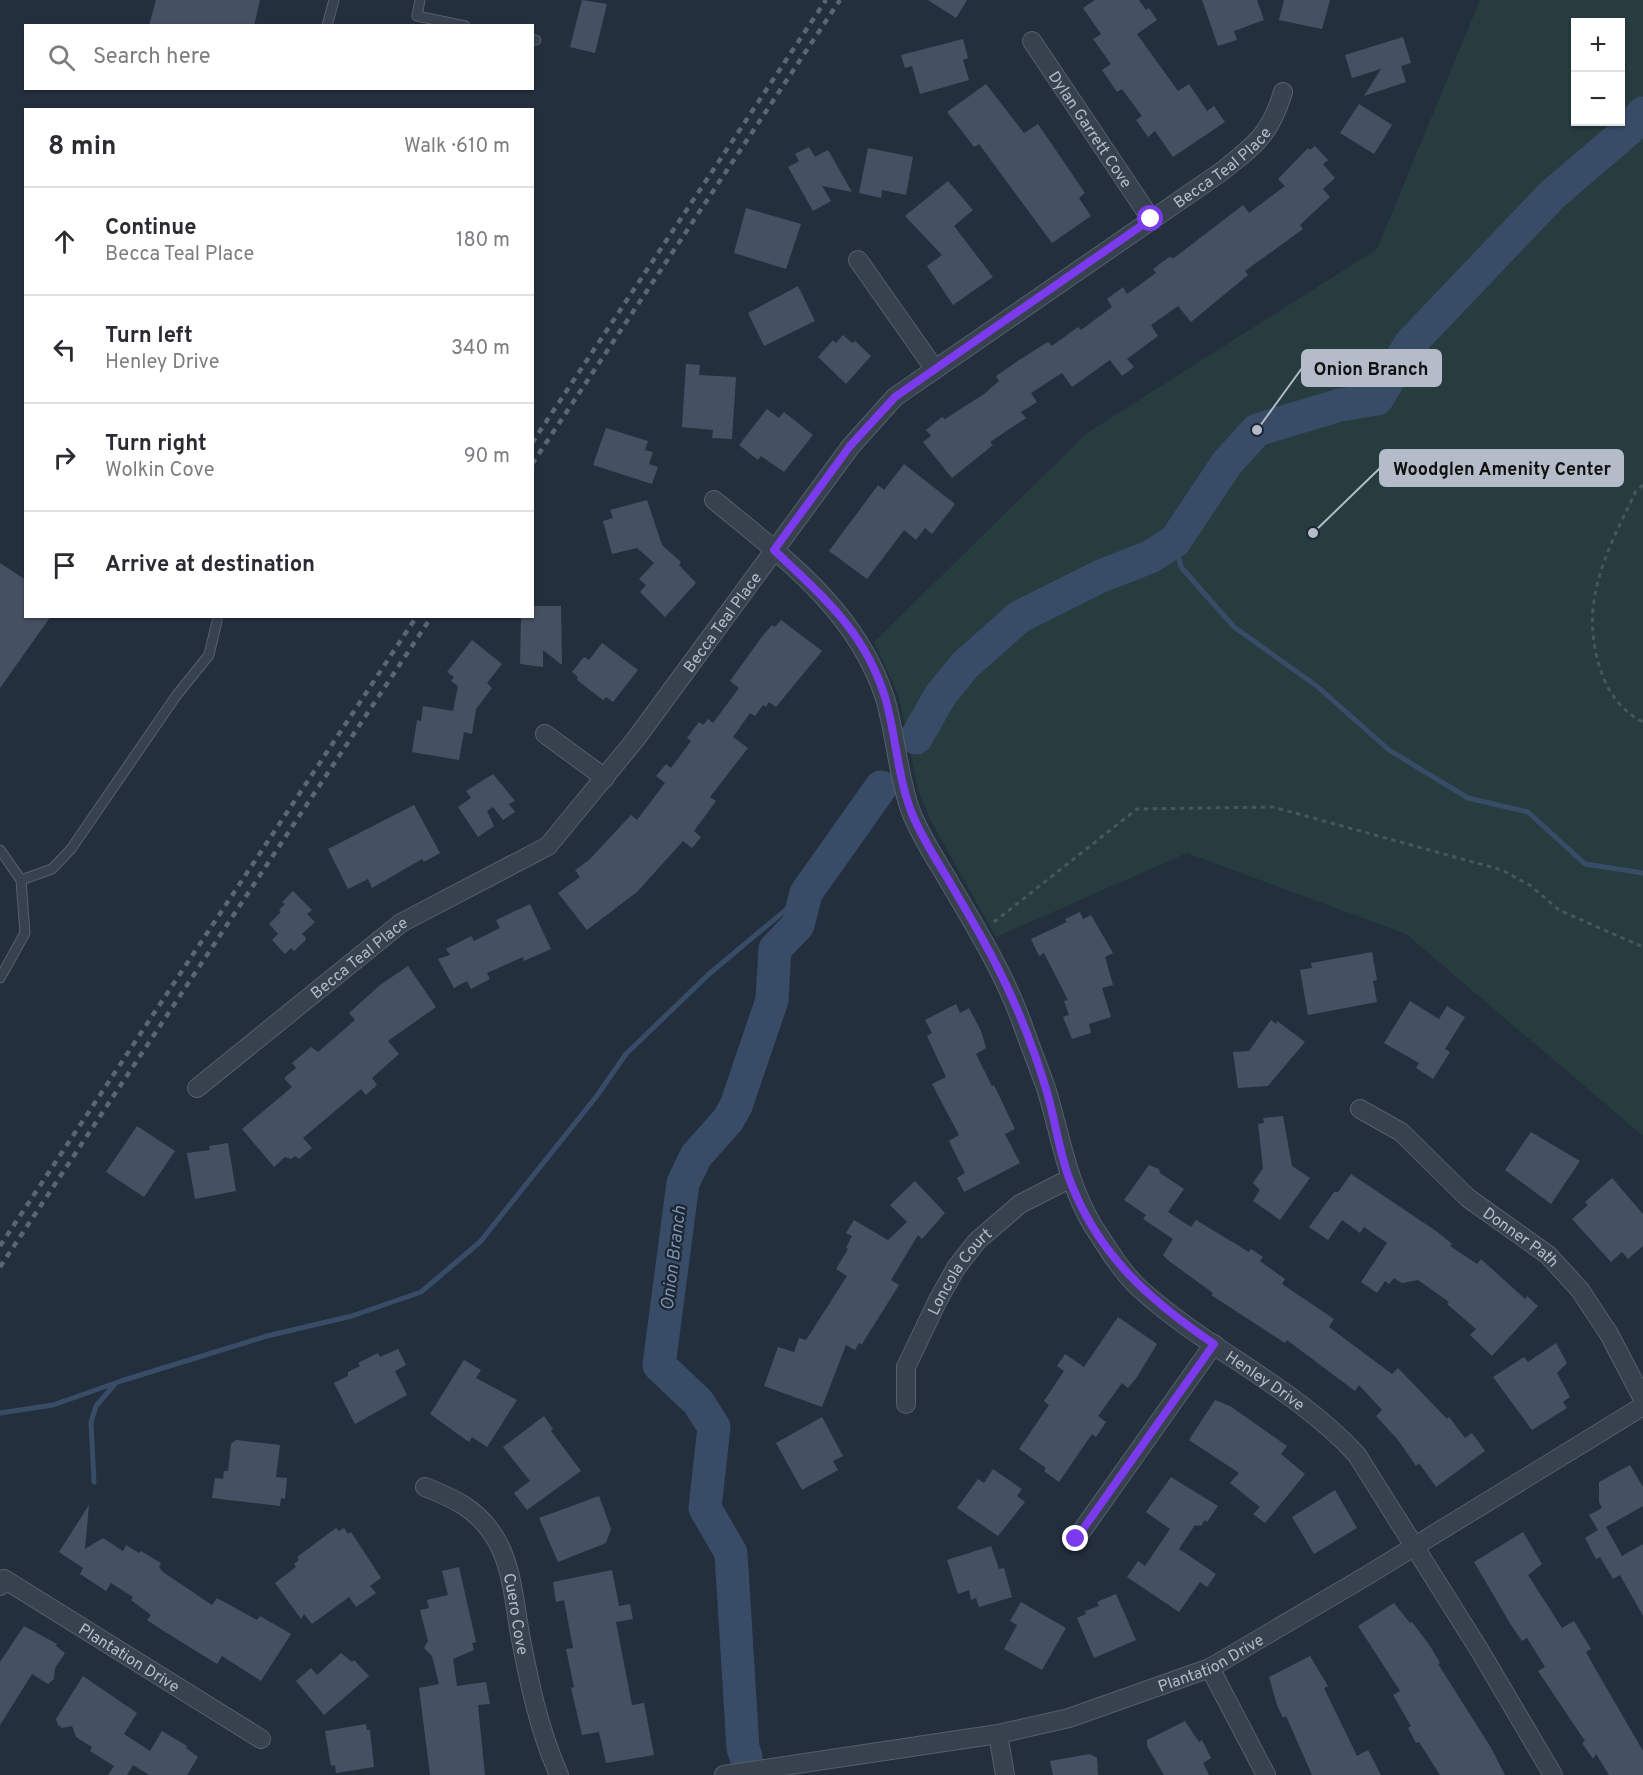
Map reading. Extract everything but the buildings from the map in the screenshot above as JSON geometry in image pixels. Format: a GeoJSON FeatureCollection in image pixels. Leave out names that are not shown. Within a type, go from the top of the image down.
{"type":"FeatureCollection","features":[{"type":"Feature","properties":{"kind":"street","name":"Dylan Garrett Cove"},"geometry":{"type":"LineString","coordinates":[[1032,41],[1151,219]]}},
{"type":"Feature","properties":{"kind":"street","name":"Becca Teal Place"},"geometry":{"type":"LineString","coordinates":[[197,1088],[401,923],[548,846],[605,778],[850,446],[895,397],[1221,172],[1262,137],[1275,118],[1283,92]]}},
{"type":"Feature","properties":{"kind":"street"},"geometry":{"type":"LineString","coordinates":[[858,260],[934,368]]}},
{"type":"Feature","properties":{"kind":"street","name":"Henley Drive"},"geometry":{"type":"LineString","coordinates":[[714,500],[774,550],[838,610],[866,651],[885,698],[897,762],[911,813],[986,945],[1014,1002],[1047,1091],[1069,1179],[1106,1246],[1137,1286],[1176,1318],[1332,1428],[1357,1455],[1554,1775]]}},
{"type":"Feature","properties":{"kind":"street"},"geometry":{"type":"LineString","coordinates":[[545,734],[605,778]]}},
{"type":"Feature","properties":{"kind":"street","name":"Donner Path"},"geometry":{"type":"LineString","coordinates":[[1360,1109],[1401,1132],[1468,1198],[1548,1255],[1580,1290],[1609,1334],[1643,1399]]}},
{"type":"Feature","properties":{"kind":"street","name":"Loncola Court"},"geometry":{"type":"LineString","coordinates":[[906,1404],[906,1367],[956,1268],[977,1241],[1020,1203],[1069,1179]]}},
{"type":"Feature","properties":{"kind":"street"},"geometry":{"type":"LineString","coordinates":[[1076,1539],[1214,1344]]}},
{"type":"Feature","properties":{"kind":"street","name":"Plantation Drive"},"geometry":{"type":"LineString","coordinates":[[724,1775],[998,1734],[1069,1718],[1210,1668],[1643,1406]]}},
{"type":"Feature","properties":{"kind":"street","name":"Cuero Cove"},"geometry":{"type":"LineString","coordinates":[[425,1487],[458,1500],[475,1513],[492,1533],[505,1556],[529,1683],[548,1751],[559,1775]]}},
{"type":"Feature","properties":{"kind":"street","name":"Plantation Drive"},"geometry":{"type":"LineString","coordinates":[[0,1586],[4,1580],[261,1739]]}},
{"type":"Feature","properties":{"kind":"street"},"geometry":{"type":"LineString","coordinates":[[1210,1668],[1266,1775]]}},
{"type":"Feature","properties":{"kind":"street"},"geometry":{"type":"LineString","coordinates":[[998,1734],[1005,1775]]}},
{"type":"Feature","properties":{"kind":"lane"},"geometry":{"type":"LineString","coordinates":[[328,24],[334,0]]}},
{"type":"Feature","properties":{"kind":"lane"},"geometry":{"type":"LineString","coordinates":[[420,0],[417,16],[455,24]]}},
{"type":"Feature","properties":{"kind":"lane"},"geometry":{"type":"LineString","coordinates":[[21,880],[52,869],[71,849],[176,696],[209,655],[217,621]]}},
{"type":"Feature","properties":{"kind":"lane"},"geometry":{"type":"LineString","coordinates":[[0,850],[21,880],[26,933],[0,978]]}},
{"type":"Feature","properties":{"kind":"path"},"geometry":{"type":"LineString","coordinates":[[1643,485],[1636,491],[1598,579],[1591,618],[1592,644],[1606,683],[1617,701],[1634,718],[1643,722]]}},
{"type":"Feature","properties":{"kind":"path"},"geometry":{"type":"LineString","coordinates":[[993,922],[1137,808],[1273,807],[1502,870],[1531,886],[1559,910],[1643,947]]}},
{"type":"Feature","properties":{"kind":"green space"},"geometry":{"type":"Polygon","coordinates":[[[1480,0],[1643,0],[1643,1136],[1406,934],[1187,853],[996,937],[932,823],[918,790],[899,697],[874,642],[1087,433],[1377,249],[1480,0]]]}},
{"type":"Feature","properties":{"kind":"waterway","name":"Onion Branch"},"geometry":{"type":"LineString","coordinates":[[916,738],[940,696],[965,665],[1019,617],[1101,576],[1150,557],[1175,541],[1227,463],[1257,430],[1340,405],[1377,399],[1410,344],[1552,195],[1628,130],[1643,113]]}},
{"type":"Feature","properties":{"kind":"waterway"},"geometry":{"type":"LineString","coordinates":[[1175,541],[1181,567],[1234,627],[1318,687],[1389,750],[1468,798],[1528,812],[1585,864],[1643,873]]}},
{"type":"Feature","properties":{"kind":"waterway","name":"Onion Branch"},"geometry":{"type":"LineString","coordinates":[[746,1757],[743,1748],[731,1553],[705,1508],[714,1427],[698,1402],[659,1365],[683,1183],[696,1156],[728,1120],[736,1106],[772,1000],[775,949],[798,925],[806,893],[881,787]]}},
{"type":"Feature","properties":{"kind":"waterway"},"geometry":{"type":"LineString","coordinates":[[0,1413],[53,1405],[121,1381],[267,1336],[352,1316],[421,1292],[480,1242],[596,1097],[626,1054],[709,974],[806,893]]}},
{"type":"Feature","properties":{"kind":"waterway"},"geometry":{"type":"LineString","coordinates":[[94,1482],[91,1422],[96,1406],[115,1384]]}},
{"type":"Feature","properties":{"kind":"railway"},"geometry":{"type":"LineString","coordinates":[[534,440],[826,0]]}},
{"type":"Feature","properties":{"kind":"railway"},"geometry":{"type":"LineString","coordinates":[[534,461],[840,0]]}},
{"type":"Feature","properties":{"kind":"railway"},"geometry":{"type":"LineString","coordinates":[[0,1246],[416,618]]}},
{"type":"Feature","properties":{"kind":"railway"},"geometry":{"type":"LineString","coordinates":[[0,1267],[431,618]]}},
{"type":"Feature","properties":{"kind":"place","name":"Onion Branch"},"geometry":{"type":"Point","coordinates":[1257,430]}},
{"type":"Feature","properties":{"kind":"place","name":"Woodglen Amenity Center"},"geometry":{"type":"Point","coordinates":[1313,533]}},
{"type":"Feature","properties":{"kind":"route"},"geometry":{"type":"LineString","coordinates":[[1076,1539],[1214,1344],[1176,1318],[1137,1286],[1114,1259],[1091,1222],[1069,1179],[1047,1091],[1014,1002],[986,945],[911,813],[897,762],[885,698],[866,651],[838,610],[774,550],[850,446],[895,397],[1151,219]]}}]}
